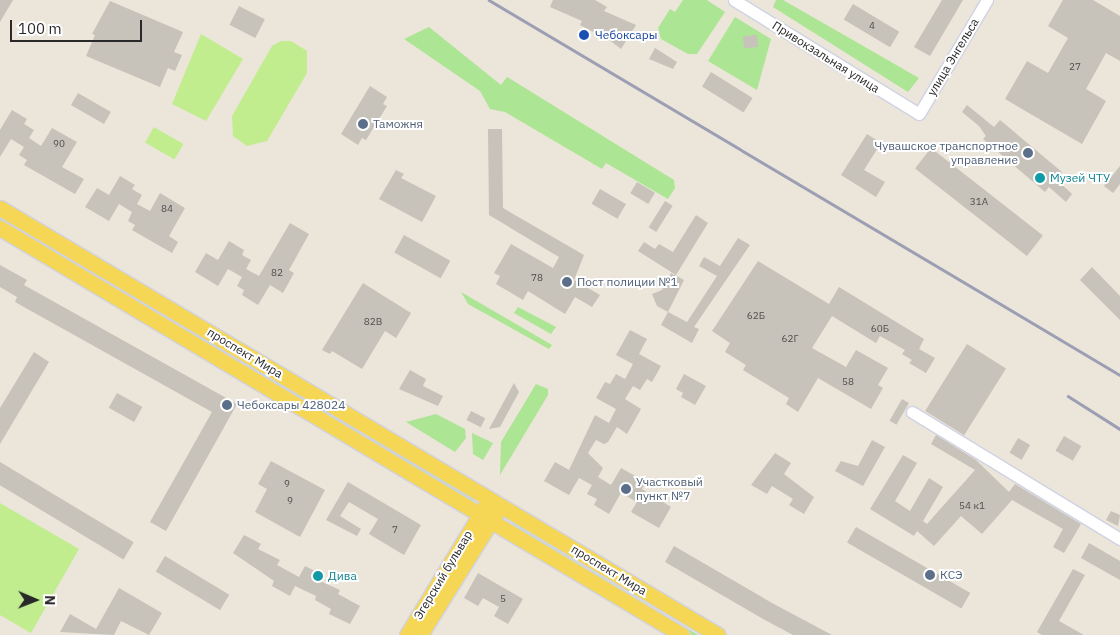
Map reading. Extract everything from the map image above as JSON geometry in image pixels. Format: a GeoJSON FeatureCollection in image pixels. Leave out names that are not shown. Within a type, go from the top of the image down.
{"type":"FeatureCollection","features":[{"type":"Feature","properties":{"kind":"main road","name":"проспект Мира"},"geometry":{"type":"LineString","coordinates":[[0,208],[718,635]]}},
{"type":"Feature","properties":{"kind":"main road","name":"проспект Мира"},"geometry":{"type":"LineString","coordinates":[[0,228],[682,635]]}},
{"type":"Feature","properties":{"kind":"main road"},"geometry":{"type":"LineString","coordinates":[[359,442],[369,427]]}},
{"type":"Feature","properties":{"kind":"main road","name":"Эгерский бульвар"},"geometry":{"type":"LineString","coordinates":[[420,635],[437,598],[496,502]]}},
{"type":"Feature","properties":{"kind":"main road","name":"Эгерский бульвар"},"geometry":{"type":"LineString","coordinates":[[407,635],[437,598]]}},
{"type":"Feature","properties":{"kind":"street","name":"Привокзальная улица"},"geometry":{"type":"LineString","coordinates":[[734,0],[919,114]]}},
{"type":"Feature","properties":{"kind":"street","name":"улица Энгельса"},"geometry":{"type":"LineString","coordinates":[[919,114],[987,0]]}},
{"type":"Feature","properties":{"kind":"street"},"geometry":{"type":"LineString","coordinates":[[912,412],[1120,539]]}},
{"type":"Feature","properties":{"kind":"green space"},"geometry":{"type":"Polygon","coordinates":[[[683,0],[707,0],[725,12],[697,54],[688,54],[661,39],[658,28],[670,9],[675,12],[683,0]]]}},
{"type":"Feature","properties":{"kind":"green space"},"geometry":{"type":"Polygon","coordinates":[[[776,0],[783,0],[919,78],[908,92],[773,7],[776,0]]]}},
{"type":"Feature","properties":{"kind":"green space"},"geometry":{"type":"Polygon","coordinates":[[[735,17],[771,39],[757,90],[708,61],[735,17]]]}},
{"type":"Feature","properties":{"kind":"green space"},"geometry":{"type":"Polygon","coordinates":[[[429,27],[501,85],[507,77],[674,180],[675,188],[668,199],[606,163],[602,169],[505,112],[490,109],[480,91],[404,39],[429,27]]]}},
{"type":"Feature","properties":{"kind":"green space"},"geometry":{"type":"Polygon","coordinates":[[[201,34],[243,59],[206,121],[172,104],[201,34]]]}},
{"type":"Feature","properties":{"kind":"green space"},"geometry":{"type":"Polygon","coordinates":[[[281,41],[291,41],[307,51],[307,73],[267,141],[247,146],[233,136],[232,116],[272,46],[281,41]]]}},
{"type":"Feature","properties":{"kind":"green space"},"geometry":{"type":"Polygon","coordinates":[[[154,127],[183,144],[174,160],[145,143],[154,127]]]}},
{"type":"Feature","properties":{"kind":"green space"},"geometry":{"type":"Polygon","coordinates":[[[0,217],[362,432],[360,435],[0,223],[0,217]]]}},
{"type":"Feature","properties":{"kind":"green space"},"geometry":{"type":"Polygon","coordinates":[[[461,292],[552,345],[549,349],[468,304],[461,292]]]}},
{"type":"Feature","properties":{"kind":"green space"},"geometry":{"type":"Polygon","coordinates":[[[518,307],[556,327],[551,334],[514,313],[518,307]]]}},
{"type":"Feature","properties":{"kind":"green space"},"geometry":{"type":"Polygon","coordinates":[[[536,384],[548,389],[548,395],[500,475],[501,442],[536,384]]]}},
{"type":"Feature","properties":{"kind":"green space"},"geometry":{"type":"Polygon","coordinates":[[[436,414],[465,429],[466,438],[455,452],[406,422],[436,414]]]}},
{"type":"Feature","properties":{"kind":"green space"},"geometry":{"type":"Polygon","coordinates":[[[472,433],[493,443],[483,460],[473,454],[472,433]]]}},
{"type":"Feature","properties":{"kind":"green space"},"geometry":{"type":"Polygon","coordinates":[[[370,436],[472,498],[474,501],[368,440],[370,436]]]}},
{"type":"Feature","properties":{"kind":"green space"},"geometry":{"type":"Polygon","coordinates":[[[0,503],[79,549],[31,633],[0,615],[0,503]]]}},
{"type":"Feature","properties":{"kind":"green space"},"geometry":{"type":"Polygon","coordinates":[[[512,523],[698,635],[691,635],[510,526],[512,523]]]}},
{"type":"Feature","properties":{"kind":"building"},"geometry":{"type":"Polygon","coordinates":[[[0,0],[13,0],[0,22],[0,0]]]}},
{"type":"Feature","properties":{"kind":"building","name":"Чебоксары"},"geometry":{"type":"Polygon","coordinates":[[[553,0],[595,0],[607,7],[604,11],[636,25],[621,49],[595,29],[593,32],[580,25],[582,21],[550,7],[553,0]]]}},
{"type":"Feature","properties":{"kind":"building"},"geometry":{"type":"Polygon","coordinates":[[[942,0],[963,0],[930,56],[914,47],[942,0]]]}},
{"type":"Feature","properties":{"kind":"building"},"geometry":{"type":"Polygon","coordinates":[[[1063,0],[1093,0],[1120,16],[1120,61],[1106,53],[1086,89],[1106,101],[1082,144],[1005,99],[1027,61],[1048,73],[1068,38],[1048,26],[1063,0]]]}},
{"type":"Feature","properties":{"kind":"building"},"geometry":{"type":"Polygon","coordinates":[[[110,1],[183,32],[174,52],[182,55],[175,71],[168,68],[160,87],[86,56],[95,35],[92,34],[110,1]]]}},
{"type":"Feature","properties":{"kind":"building"},"geometry":{"type":"Polygon","coordinates":[[[853,4],[899,32],[890,47],[844,19],[853,4]]]}},
{"type":"Feature","properties":{"kind":"building"},"geometry":{"type":"Polygon","coordinates":[[[239,6],[265,19],[255,38],[229,25],[239,6]]]}},
{"type":"Feature","properties":{"kind":"building"},"geometry":{"type":"Polygon","coordinates":[[[757,35],[758,47],[744,48],[743,36],[757,35]]]}},
{"type":"Feature","properties":{"kind":"building"},"geometry":{"type":"Polygon","coordinates":[[[655,48],[677,62],[673,69],[649,59],[655,48]]]}},
{"type":"Feature","properties":{"kind":"building"},"geometry":{"type":"Polygon","coordinates":[[[711,72],[753,98],[744,112],[702,86],[711,72]]]}},
{"type":"Feature","properties":{"kind":"building"},"geometry":{"type":"Polygon","coordinates":[[[370,86],[387,97],[383,104],[387,106],[366,140],[362,138],[358,145],[341,134],[370,86]]]}},
{"type":"Feature","properties":{"kind":"building"},"geometry":{"type":"Polygon","coordinates":[[[78,93],[111,112],[104,124],[71,105],[78,93]]]}},
{"type":"Feature","properties":{"kind":"building"},"geometry":{"type":"Polygon","coordinates":[[[967,105],[994,127],[1000,120],[1062,172],[1056,179],[1072,194],[1066,202],[1049,187],[1045,192],[983,139],[986,136],[979,126],[962,112],[967,105]]]}},
{"type":"Feature","properties":{"kind":"building"},"geometry":{"type":"Polygon","coordinates":[[[12,110],[27,119],[24,124],[34,130],[29,138],[41,146],[52,128],[77,142],[62,167],[84,179],[75,194],[24,165],[27,160],[19,155],[24,147],[11,139],[0,157],[0,130],[12,110]]]}},
{"type":"Feature","properties":{"kind":"building"},"geometry":{"type":"Polygon","coordinates":[[[488,129],[502,129],[503,208],[584,255],[574,280],[600,295],[592,307],[575,297],[565,314],[528,291],[523,300],[496,284],[500,276],[494,273],[511,244],[553,268],[559,257],[489,215],[488,129]]]}},
{"type":"Feature","properties":{"kind":"building"},"geometry":{"type":"Polygon","coordinates":[[[867,134],[881,143],[864,170],[885,182],[876,197],[841,175],[867,134]]]}},
{"type":"Feature","properties":{"kind":"building"},"geometry":{"type":"Polygon","coordinates":[[[931,148],[1043,235],[1027,256],[915,168],[931,148]]]}},
{"type":"Feature","properties":{"kind":"building"},"geometry":{"type":"Polygon","coordinates":[[[1120,166],[1120,184],[1113,193],[1104,186],[1120,166]]]}},
{"type":"Feature","properties":{"kind":"building"},"geometry":{"type":"Polygon","coordinates":[[[396,170],[404,174],[401,178],[436,196],[422,222],[379,199],[396,170]]]}},
{"type":"Feature","properties":{"kind":"building"},"geometry":{"type":"Polygon","coordinates":[[[120,176],[135,185],[132,189],[142,195],[137,204],[150,211],[160,193],[185,208],[169,236],[178,242],[172,253],[132,230],[135,225],[128,221],[132,212],[119,204],[109,221],[85,207],[97,188],[109,195],[120,176]]]}},
{"type":"Feature","properties":{"kind":"building"},"geometry":{"type":"Polygon","coordinates":[[[637,182],[655,193],[648,204],[630,193],[637,182]]]}},
{"type":"Feature","properties":{"kind":"building"},"geometry":{"type":"Polygon","coordinates":[[[600,189],[626,204],[617,219],[592,204],[600,189]]]}},
{"type":"Feature","properties":{"kind":"building"},"geometry":{"type":"Polygon","coordinates":[[[665,201],[673,206],[656,232],[649,227],[665,201]]]}},
{"type":"Feature","properties":{"kind":"building"},"geometry":{"type":"Polygon","coordinates":[[[696,215],[708,223],[676,275],[638,251],[644,242],[655,249],[659,244],[673,252],[696,215]]]}},
{"type":"Feature","properties":{"kind":"building"},"geometry":{"type":"Polygon","coordinates":[[[290,223],[309,234],[289,270],[294,273],[283,293],[270,285],[258,305],[242,295],[244,290],[237,286],[242,277],[228,269],[218,286],[195,272],[206,253],[218,260],[229,241],[244,250],[242,255],[251,260],[246,269],[259,276],[290,223]]]}},
{"type":"Feature","properties":{"kind":"building"},"geometry":{"type":"Polygon","coordinates":[[[404,235],[450,261],[441,278],[394,252],[404,235]]]}},
{"type":"Feature","properties":{"kind":"building"},"geometry":{"type":"Polygon","coordinates":[[[738,238],[750,245],[694,327],[699,329],[692,343],[661,325],[668,312],[687,322],[717,276],[699,266],[704,257],[720,266],[738,238]]]}},
{"type":"Feature","properties":{"kind":"building"},"geometry":{"type":"Polygon","coordinates":[[[758,261],[829,304],[839,287],[924,339],[919,349],[935,358],[926,373],[909,363],[912,360],[902,354],[905,350],[880,336],[876,343],[832,316],[812,348],[846,367],[856,350],[888,368],[878,385],[883,388],[871,409],[818,378],[798,412],[786,404],[789,398],[743,370],[746,365],[725,352],[730,343],[712,331],[758,261]]]}},
{"type":"Feature","properties":{"kind":"building"},"geometry":{"type":"Polygon","coordinates":[[[0,265],[27,280],[24,285],[237,404],[166,531],[150,522],[212,412],[15,302],[17,297],[0,287],[0,265]]]}},
{"type":"Feature","properties":{"kind":"building"},"geometry":{"type":"Polygon","coordinates":[[[1092,267],[1120,296],[1120,320],[1080,280],[1092,267]]]}},
{"type":"Feature","properties":{"kind":"building"},"geometry":{"type":"Polygon","coordinates":[[[671,273],[684,280],[668,312],[657,306],[652,294],[662,290],[671,273]]]}},
{"type":"Feature","properties":{"kind":"building"},"geometry":{"type":"Polygon","coordinates":[[[363,283],[411,313],[396,338],[385,331],[362,369],[332,351],[330,354],[322,350],[363,283]]]}},
{"type":"Feature","properties":{"kind":"building"},"geometry":{"type":"Polygon","coordinates":[[[630,330],[647,339],[639,354],[661,366],[652,382],[647,379],[640,390],[633,386],[625,399],[641,409],[627,434],[617,427],[608,442],[604,444],[596,440],[588,453],[603,468],[598,477],[611,485],[621,468],[646,482],[642,489],[671,507],[659,528],[631,512],[637,502],[621,493],[609,514],[594,505],[597,499],[587,494],[592,485],[579,478],[569,495],[544,481],[555,462],[569,470],[595,415],[609,423],[616,409],[596,398],[605,382],[610,384],[616,374],[625,379],[633,364],[616,355],[630,330]]]}},
{"type":"Feature","properties":{"kind":"building"},"geometry":{"type":"Polygon","coordinates":[[[967,344],[1006,368],[964,435],[925,411],[967,344]]]}},
{"type":"Feature","properties":{"kind":"building"},"geometry":{"type":"Polygon","coordinates":[[[34,352],[49,362],[0,444],[0,408],[34,352]]]}},
{"type":"Feature","properties":{"kind":"building"},"geometry":{"type":"Polygon","coordinates":[[[410,370],[426,379],[423,386],[443,396],[438,406],[399,389],[410,370]]]}},
{"type":"Feature","properties":{"kind":"building"},"geometry":{"type":"Polygon","coordinates":[[[684,374],[706,386],[695,405],[681,397],[683,393],[676,389],[684,374]]]}},
{"type":"Feature","properties":{"kind":"building"},"geometry":{"type":"Polygon","coordinates":[[[514,383],[519,392],[500,427],[489,429],[514,383]]]}},
{"type":"Feature","properties":{"kind":"building"},"geometry":{"type":"Polygon","coordinates":[[[117,393],[142,407],[134,422],[109,408],[117,393]]]}},
{"type":"Feature","properties":{"kind":"building"},"geometry":{"type":"Polygon","coordinates":[[[902,399],[909,403],[896,425],[890,421],[902,399]]]}},
{"type":"Feature","properties":{"kind":"building"},"geometry":{"type":"Polygon","coordinates":[[[471,411],[485,418],[481,427],[466,420],[471,411]]]}},
{"type":"Feature","properties":{"kind":"building"},"geometry":{"type":"Polygon","coordinates":[[[936,435],[976,460],[1009,492],[1015,484],[1081,524],[1064,553],[1053,547],[1063,529],[1012,500],[982,534],[961,516],[934,546],[917,531],[914,536],[870,509],[903,455],[917,463],[895,501],[910,511],[929,478],[943,487],[923,521],[927,524],[975,470],[931,444],[936,435]]]}},
{"type":"Feature","properties":{"kind":"building"},"geometry":{"type":"Polygon","coordinates":[[[1064,436],[1081,446],[1073,461],[1056,451],[1064,436]]]}},
{"type":"Feature","properties":{"kind":"building"},"geometry":{"type":"Polygon","coordinates":[[[1018,438],[1030,445],[1022,460],[1010,453],[1018,438]]]}},
{"type":"Feature","properties":{"kind":"building"},"geometry":{"type":"Polygon","coordinates":[[[872,440],[885,447],[863,486],[835,471],[841,461],[858,466],[872,440]]]}},
{"type":"Feature","properties":{"kind":"building"},"geometry":{"type":"Polygon","coordinates":[[[775,453],[791,463],[784,474],[814,497],[804,514],[789,505],[793,499],[772,486],[767,494],[751,485],[775,453]]]}},
{"type":"Feature","properties":{"kind":"building"},"geometry":{"type":"Polygon","coordinates":[[[271,461],[325,490],[300,537],[255,512],[267,489],[258,484],[271,461]]]}},
{"type":"Feature","properties":{"kind":"building"},"geometry":{"type":"Polygon","coordinates":[[[0,462],[134,542],[123,559],[0,485],[0,462]]]}},
{"type":"Feature","properties":{"kind":"building"},"geometry":{"type":"Polygon","coordinates":[[[348,482],[421,525],[404,555],[369,534],[378,519],[349,502],[340,516],[361,529],[357,536],[326,520],[348,482]]]}},
{"type":"Feature","properties":{"kind":"building"},"geometry":{"type":"Polygon","coordinates":[[[1111,511],[1120,515],[1118,526],[1106,520],[1111,511]]]}},
{"type":"Feature","properties":{"kind":"building"},"geometry":{"type":"Polygon","coordinates":[[[856,527],[970,593],[961,609],[847,543],[856,527]]]}},
{"type":"Feature","properties":{"kind":"building"},"geometry":{"type":"Polygon","coordinates":[[[244,535],[261,544],[258,549],[280,560],[277,565],[299,577],[305,566],[323,575],[320,581],[340,590],[338,594],[360,606],[350,624],[329,614],[331,609],[315,600],[316,596],[295,586],[290,596],[272,586],[274,581],[233,553],[244,535]]]}},
{"type":"Feature","properties":{"kind":"building"},"geometry":{"type":"Polygon","coordinates":[[[1089,543],[1120,561],[1120,580],[1081,558],[1089,543]]]}},
{"type":"Feature","properties":{"kind":"building"},"geometry":{"type":"Polygon","coordinates":[[[674,546],[772,603],[832,635],[793,635],[765,620],[665,562],[674,546]]]}},
{"type":"Feature","properties":{"kind":"building"},"geometry":{"type":"Polygon","coordinates":[[[165,556],[229,595],[220,610],[156,571],[165,556]]]}},
{"type":"Feature","properties":{"kind":"building"},"geometry":{"type":"Polygon","coordinates":[[[1073,569],[1085,575],[1059,621],[1084,635],[1042,635],[1037,632],[1073,569]]]}},
{"type":"Feature","properties":{"kind":"building"},"geometry":{"type":"Polygon","coordinates":[[[478,573],[523,599],[508,624],[494,616],[499,607],[483,598],[478,606],[464,598],[478,573]]]}},
{"type":"Feature","properties":{"kind":"building"},"geometry":{"type":"Polygon","coordinates":[[[119,588],[162,613],[149,635],[121,621],[114,635],[60,632],[70,614],[96,629],[119,588]]]}},
{"type":"Feature","properties":{"kind":"railway"},"geometry":{"type":"LineString","coordinates":[[489,0],[1120,375]]}},
{"type":"Feature","properties":{"kind":"railway"},"geometry":{"type":"LineString","coordinates":[[1068,396],[1120,429]]}},
{"type":"Feature","properties":{"kind":"place","name":"Чебоксары"},"geometry":{"type":"Point","coordinates":[584,35]}},
{"type":"Feature","properties":{"kind":"place","name":"Таможня"},"geometry":{"type":"Point","coordinates":[363,124]}},
{"type":"Feature","properties":{"kind":"place","name":"Чувашское транспортное управление"},"geometry":{"type":"Point","coordinates":[1028,153]}},
{"type":"Feature","properties":{"kind":"place","name":"Музей ЧТУ"},"geometry":{"type":"Point","coordinates":[1040,178]}},
{"type":"Feature","properties":{"kind":"place","name":"Пост полиции №1"},"geometry":{"type":"Point","coordinates":[567,282]}},
{"type":"Feature","properties":{"kind":"place","name":"Чебоксары 428024"},"geometry":{"type":"Point","coordinates":[227,405]}},
{"type":"Feature","properties":{"kind":"place","name":"Участковый пункт №7"},"geometry":{"type":"Point","coordinates":[626,489]}},
{"type":"Feature","properties":{"kind":"place","name":"КСЭ"},"geometry":{"type":"Point","coordinates":[930,575]}},
{"type":"Feature","properties":{"kind":"place","name":"Дива"},"geometry":{"type":"Point","coordinates":[318,576]}}]}
